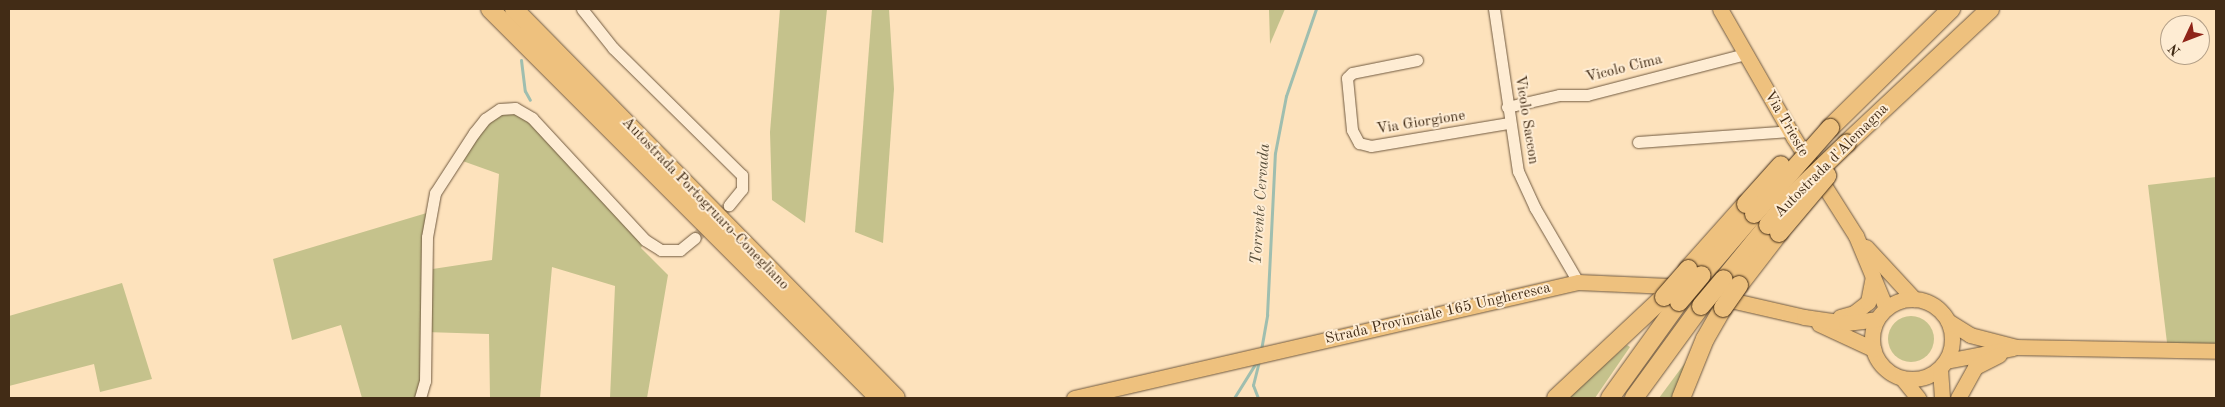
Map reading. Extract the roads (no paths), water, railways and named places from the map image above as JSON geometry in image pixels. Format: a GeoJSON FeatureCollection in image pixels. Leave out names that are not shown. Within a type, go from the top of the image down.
{"type":"FeatureCollection","features":[{"type":"Feature","properties":{"kind":"highway","name":"Autostrada Portogruaro-Conegliano"},"geometry":{"type":"LineString","coordinates":[[490,9],[815,337]]}},
{"type":"Feature","properties":{"kind":"highway","name":"Autostrada Portogruaro-Conegliano"},"geometry":{"type":"LineString","coordinates":[[514,9],[896,398]]}},
{"type":"Feature","properties":{"kind":"highway"},"geometry":{"type":"LineString","coordinates":[[1610,398],[1672,300],[1750,209],[1826,124],[1951,9]]}},
{"type":"Feature","properties":{"kind":"highway","name":"Autostrada d'Alemagna"},"geometry":{"type":"LineString","coordinates":[[1634,398],[1701,306],[1731,282],[1773,229],[1792,196],[1848,148],[1878,115],[1990,9]]}},
{"type":"Feature","properties":{"kind":"highway"},"geometry":{"type":"LineString","coordinates":[[753,253],[784,277],[908,398]]}},
{"type":"Feature","properties":{"kind":"highway"},"geometry":{"type":"LineString","coordinates":[[1681,398],[1701,346],[1723,308],[1731,282]]}},
{"type":"Feature","properties":{"kind":"highway"},"geometry":{"type":"LineString","coordinates":[[1556,398],[1672,300]]}},
{"type":"Feature","properties":{"kind":"highway"},"geometry":{"type":"LineString","coordinates":[[815,337],[870,398]]}},
{"type":"Feature","properties":{"kind":"highway"},"geometry":{"type":"LineString","coordinates":[[815,337],[879,398]]}},
{"type":"Feature","properties":{"kind":"main road","name":"Via Trieste"},"geometry":{"type":"LineString","coordinates":[[1720,9],[1790,131],[1856,236],[1873,272],[1881,314]]}},
{"type":"Feature","properties":{"kind":"main road","name":"Via Trieste"},"geometry":{"type":"LineString","coordinates":[[1856,236],[1914,299]]}},
{"type":"Feature","properties":{"kind":"main road","name":"Strada Provinciale 165 Ungheresca"},"geometry":{"type":"LineString","coordinates":[[1822,319],[1845,316],[1862,309],[1872,292],[1873,272]]}},
{"type":"Feature","properties":{"kind":"main road","name":"Strada Provinciale 165 Ungheresca"},"geometry":{"type":"LineString","coordinates":[[1074,398],[1578,282],[1669,286],[1804,317],[1846,323],[1881,314]]}},
{"type":"Feature","properties":{"kind":"main road"},"geometry":{"type":"LineString","coordinates":[[2010,349],[1970,335],[1948,321],[1931,303],[1914,299],[1881,314],[1872,339],[1873,349],[1884,368],[1902,378],[1916,380],[1943,365],[2010,349],[2216,351]]}},
{"type":"Feature","properties":{"kind":"main road","name":"Strada Provinciale 165 Ungheresca"},"geometry":{"type":"LineString","coordinates":[[1804,317],[1873,349]]}},
{"type":"Feature","properties":{"kind":"main road"},"geometry":{"type":"LineString","coordinates":[[1942,398],[1943,365],[1952,342],[1948,321]]}},
{"type":"Feature","properties":{"kind":"main road"},"geometry":{"type":"LineString","coordinates":[[1958,398],[1975,367],[2010,349]]}},
{"type":"Feature","properties":{"kind":"main road"},"geometry":{"type":"LineString","coordinates":[[1902,378],[1918,398]]}},
{"type":"Feature","properties":{"kind":"street"},"geometry":{"type":"LineString","coordinates":[[582,9],[613,48],[742,175],[742,189],[729,205]]}},
{"type":"Feature","properties":{"kind":"street","name":"Vicolo Saccon"},"geometry":{"type":"LineString","coordinates":[[1494,9],[1507,107],[1518,171],[1535,208],[1578,282]]}},
{"type":"Feature","properties":{"kind":"street","name":"Vicolo Cima"},"geometry":{"type":"LineString","coordinates":[[1507,107],[1559,95],[1587,95],[1746,54]]}},
{"type":"Feature","properties":{"kind":"street","name":"Via Giorgione"},"geometry":{"type":"LineString","coordinates":[[1417,60],[1352,73],[1347,78],[1352,130],[1359,142],[1371,146],[1510,123]]}},
{"type":"Feature","properties":{"kind":"street"},"geometry":{"type":"LineString","coordinates":[[420,398],[425,381],[427,237],[435,194],[474,133],[485,119],[500,109],[515,108],[532,118],[645,240],[661,250],[680,250],[695,238]]}},
{"type":"Feature","properties":{"kind":"street"},"geometry":{"type":"LineString","coordinates":[[1638,142],[1790,131]]}},
{"type":"Feature","properties":{"kind":"waterway","name":"Torrente Cervada"},"geometry":{"type":"LineString","coordinates":[[1261,350],[1267,315],[1275,153],[1286,96],[1316,9]]}},
{"type":"Feature","properties":{"kind":"waterway"},"geometry":{"type":"LineString","coordinates":[[521,60],[525,91],[530,100]]}},
{"type":"Feature","properties":{"kind":"waterway","name":"Torrente Cervada"},"geometry":{"type":"LineString","coordinates":[[1234,398],[1257,361]]}},
{"type":"Feature","properties":{"kind":"waterway"},"geometry":{"type":"LineString","coordinates":[[1258,398],[1253,385],[1259,361]]}},
{"type":"Feature","properties":{"kind":"tunnel"},"geometry":{"type":"LineString","coordinates":[[695,238],[729,205]]}}]}
